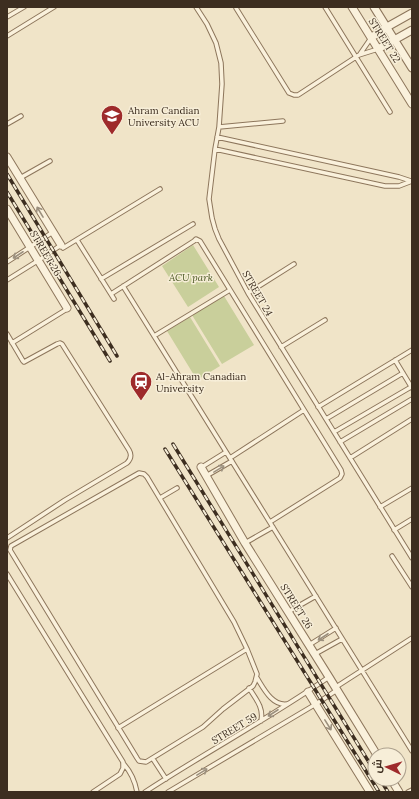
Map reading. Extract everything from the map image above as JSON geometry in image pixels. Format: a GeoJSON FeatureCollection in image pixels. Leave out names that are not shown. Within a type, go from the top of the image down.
{"type":"FeatureCollection","features":[{"type":"Feature","properties":{"kind":"street","name":"STREET 22"},"geometry":{"type":"LineString","coordinates":[[352,7],[372,37],[412,104]]}},
{"type":"Feature","properties":{"kind":"street","name":"STREET 22"},"geometry":{"type":"LineString","coordinates":[[374,7],[412,68]]}},
{"type":"Feature","properties":{"kind":"street"},"geometry":{"type":"LineString","coordinates":[[372,37],[412,13]]}},
{"type":"Feature","properties":{"kind":"street"},"geometry":{"type":"LineString","coordinates":[[378,49],[412,30]]}},
{"type":"Feature","properties":{"kind":"street","name":"STREET 26"},"geometry":{"type":"LineString","coordinates":[[7,157],[62,247]]}},
{"type":"Feature","properties":{"kind":"street","name":"STREET 26"},"geometry":{"type":"LineString","coordinates":[[7,208],[67,308]]}},
{"type":"Feature","properties":{"kind":"street","name":"STREET 26"},"geometry":{"type":"LineString","coordinates":[[201,467],[245,543],[372,747]]}},
{"type":"Feature","properties":{"kind":"street"},"geometry":{"type":"LineString","coordinates":[[308,692],[370,792]]}},
{"type":"Feature","properties":{"kind":"lane"},"geometry":{"type":"LineString","coordinates":[[7,18],[24,7]]}},
{"type":"Feature","properties":{"kind":"lane"},"geometry":{"type":"LineString","coordinates":[[7,36],[54,7]]}},
{"type":"Feature","properties":{"kind":"lane","name":"STREET 24"},"geometry":{"type":"LineString","coordinates":[[196,7],[207,24],[216,43],[221,63],[222,84],[219,126],[209,199],[212,218],[219,239],[248,293],[412,558]]}},
{"type":"Feature","properties":{"kind":"lane"},"geometry":{"type":"LineString","coordinates":[[325,7],[357,56],[390,112]]}},
{"type":"Feature","properties":{"kind":"lane"},"geometry":{"type":"LineString","coordinates":[[236,8],[291,94],[298,95],[357,56],[378,49]]}},
{"type":"Feature","properties":{"kind":"lane"},"geometry":{"type":"LineString","coordinates":[[357,56],[372,37]]}},
{"type":"Feature","properties":{"kind":"lane"},"geometry":{"type":"LineString","coordinates":[[7,124],[21,116]]}},
{"type":"Feature","properties":{"kind":"lane"},"geometry":{"type":"LineString","coordinates":[[219,126],[283,121]]}},
{"type":"Feature","properties":{"kind":"lane"},"geometry":{"type":"LineString","coordinates":[[217,137],[412,181]]}},
{"type":"Feature","properties":{"kind":"lane"},"geometry":{"type":"LineString","coordinates":[[215,149],[385,186],[398,186],[412,181]]}},
{"type":"Feature","properties":{"kind":"lane"},"geometry":{"type":"LineString","coordinates":[[20,178],[50,161]]}},
{"type":"Feature","properties":{"kind":"lane"},"geometry":{"type":"LineString","coordinates":[[7,280],[39,260],[77,240],[160,189]]}},
{"type":"Feature","properties":{"kind":"lane"},"geometry":{"type":"LineString","coordinates":[[100,279],[193,224]]}},
{"type":"Feature","properties":{"kind":"lane"},"geometry":{"type":"LineString","coordinates":[[7,262],[53,232]]}},
{"type":"Feature","properties":{"kind":"lane"},"geometry":{"type":"LineString","coordinates":[[77,240],[100,279],[114,299]]}},
{"type":"Feature","properties":{"kind":"lane"},"geometry":{"type":"LineString","coordinates":[[111,294],[196,240],[200,241],[341,470],[342,474],[340,478],[270,522]]}},
{"type":"Feature","properties":{"kind":"lane"},"geometry":{"type":"LineString","coordinates":[[248,293],[294,264]]}},
{"type":"Feature","properties":{"kind":"lane"},"geometry":{"type":"LineString","coordinates":[[123,286],[412,751]]}},
{"type":"Feature","properties":{"kind":"lane"},"geometry":{"type":"LineString","coordinates":[[154,336],[230,290]]}},
{"type":"Feature","properties":{"kind":"lane"},"geometry":{"type":"LineString","coordinates":[[12,343],[67,308]]}},
{"type":"Feature","properties":{"kind":"lane"},"geometry":{"type":"LineString","coordinates":[[281,347],[325,320]]}},
{"type":"Feature","properties":{"kind":"lane"},"geometry":{"type":"LineString","coordinates":[[7,334],[25,362],[57,344],[62,344],[129,450],[131,456],[128,463],[66,500],[7,538]]}},
{"type":"Feature","properties":{"kind":"lane"},"geometry":{"type":"LineString","coordinates":[[318,407],[412,350]]}},
{"type":"Feature","properties":{"kind":"lane"},"geometry":{"type":"LineString","coordinates":[[334,432],[411,385],[395,360]]}},
{"type":"Feature","properties":{"kind":"lane"},"geometry":{"type":"LineString","coordinates":[[326,419],[403,373]]}},
{"type":"Feature","properties":{"kind":"lane"},"geometry":{"type":"LineString","coordinates":[[340,442],[412,399]]}},
{"type":"Feature","properties":{"kind":"lane"},"geometry":{"type":"LineString","coordinates":[[206,476],[304,410]]}},
{"type":"Feature","properties":{"kind":"lane"},"geometry":{"type":"LineString","coordinates":[[350,458],[412,419]]}},
{"type":"Feature","properties":{"kind":"lane"},"geometry":{"type":"LineString","coordinates":[[201,467],[226,452]]}},
{"type":"Feature","properties":{"kind":"lane"},"geometry":{"type":"LineString","coordinates":[[257,678],[253,686],[223,708],[203,727],[146,762],[140,761],[118,728],[14,558],[10,551],[11,546],[139,473],[146,475],[228,611],[247,649],[256,671],[257,678],[272,699],[279,703],[288,704]]}},
{"type":"Feature","properties":{"kind":"lane"},"geometry":{"type":"LineString","coordinates":[[160,498],[177,488]]}},
{"type":"Feature","properties":{"kind":"lane"},"geometry":{"type":"LineString","coordinates":[[380,507],[412,488]]}},
{"type":"Feature","properties":{"kind":"lane"},"geometry":{"type":"LineString","coordinates":[[394,530],[412,519]]}},
{"type":"Feature","properties":{"kind":"lane"},"geometry":{"type":"LineString","coordinates":[[245,543],[273,527]]}},
{"type":"Feature","properties":{"kind":"lane"},"geometry":{"type":"LineString","coordinates":[[392,556],[412,587]]}},
{"type":"Feature","properties":{"kind":"lane"},"geometry":{"type":"LineString","coordinates":[[7,574],[130,772],[137,792]]}},
{"type":"Feature","properties":{"kind":"lane"},"geometry":{"type":"LineString","coordinates":[[288,612],[316,596]]}},
{"type":"Feature","properties":{"kind":"lane"},"geometry":{"type":"LineString","coordinates":[[309,645],[336,628]]}},
{"type":"Feature","properties":{"kind":"lane"},"geometry":{"type":"LineString","coordinates":[[168,792],[316,704],[362,670],[412,638]]}},
{"type":"Feature","properties":{"kind":"lane"},"geometry":{"type":"LineString","coordinates":[[315,654],[342,639]]}},
{"type":"Feature","properties":{"kind":"lane"},"geometry":{"type":"LineString","coordinates":[[118,728],[247,649]]}},
{"type":"Feature","properties":{"kind":"lane","name":"STREET 59"},"geometry":{"type":"LineString","coordinates":[[145,792],[308,692],[329,677]]}},
{"type":"Feature","properties":{"kind":"lane"},"geometry":{"type":"LineString","coordinates":[[249,688],[260,705],[262,713],[261,721]]}},
{"type":"Feature","properties":{"kind":"lane"},"geometry":{"type":"LineString","coordinates":[[152,758],[166,778]]}},
{"type":"Feature","properties":{"kind":"lane"},"geometry":{"type":"LineString","coordinates":[[93,792],[120,774],[123,768],[123,762]]}},
{"type":"Feature","properties":{"kind":"lane"},"geometry":{"type":"LineString","coordinates":[[408,792],[412,790]]}},
{"type":"Feature","properties":{"kind":"green space","name":"ACU park"},"geometry":{"type":"Polygon","coordinates":[[[193,245],[219,287],[188,307],[162,266],[193,245]]]}},
{"type":"Feature","properties":{"kind":"green space"},"geometry":{"type":"Polygon","coordinates":[[[224,296],[254,345],[222,364],[192,315],[224,296]]]}},
{"type":"Feature","properties":{"kind":"green space"},"geometry":{"type":"Polygon","coordinates":[[[190,317],[220,366],[197,380],[167,331],[190,317]]]}},
{"type":"Feature","properties":{"kind":"railway"},"geometry":{"type":"LineString","coordinates":[[7,174],[117,356]]}},
{"type":"Feature","properties":{"kind":"railway"},"geometry":{"type":"LineString","coordinates":[[7,192],[110,361]]}},
{"type":"Feature","properties":{"kind":"railway"},"geometry":{"type":"LineString","coordinates":[[173,444],[367,759]]}},
{"type":"Feature","properties":{"kind":"railway"},"geometry":{"type":"LineString","coordinates":[[165,449],[379,792]]}},
{"type":"Feature","properties":{"kind":"railway"},"geometry":{"type":"LineString","coordinates":[[385,787],[388,792]]}},
{"type":"Feature","properties":{"kind":"place","name":"Ahram Candian University ACU"},"geometry":{"type":"Point","coordinates":[112,136]}},
{"type":"Feature","properties":{"kind":"place","name":"Al-Ahram Canadian University"},"geometry":{"type":"Point","coordinates":[141,402]}}]}
